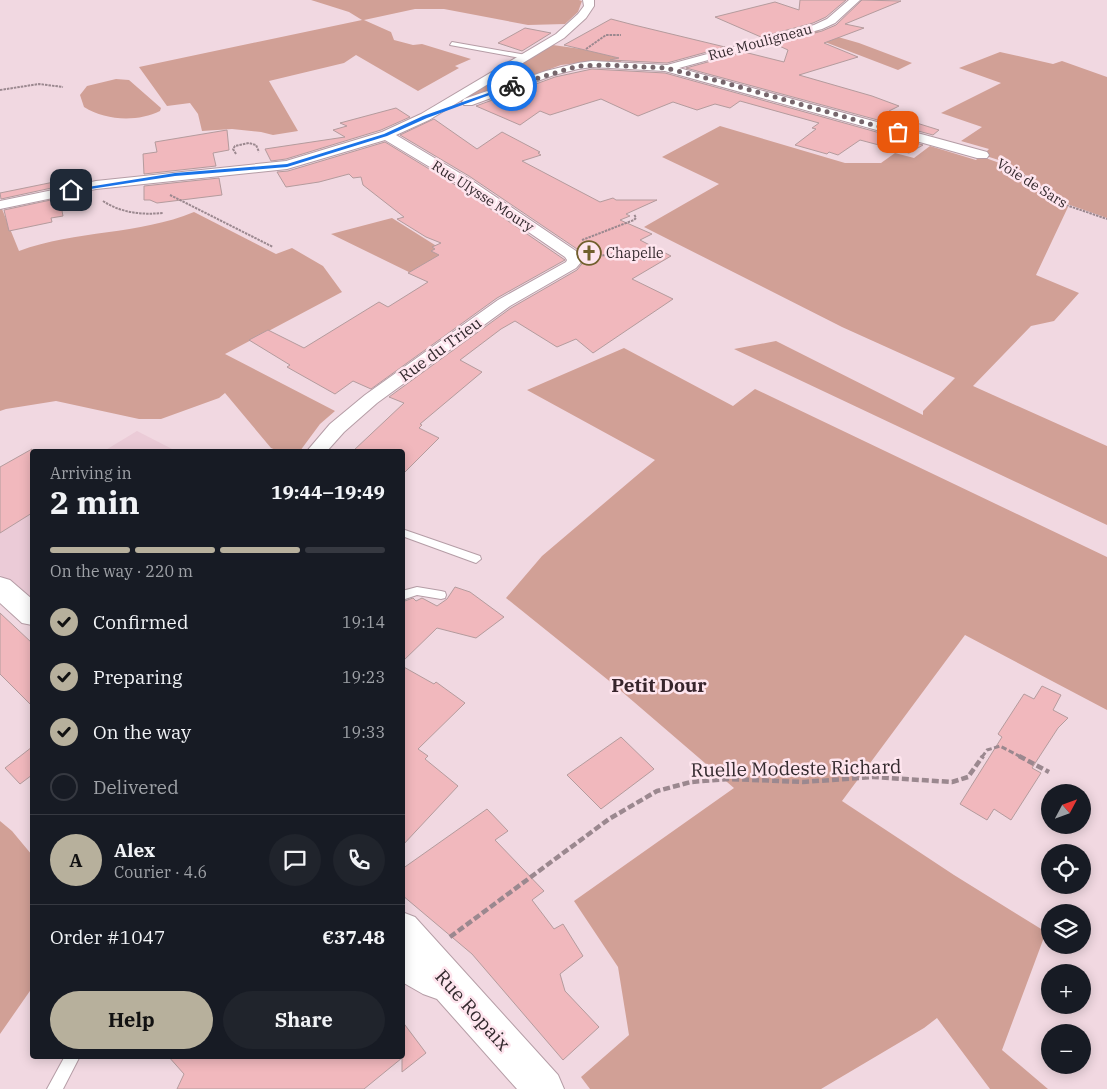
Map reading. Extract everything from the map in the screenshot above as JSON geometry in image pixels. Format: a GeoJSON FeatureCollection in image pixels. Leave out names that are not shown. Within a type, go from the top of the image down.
{"type":"FeatureCollection","features":[{"type":"Feature","properties":{"kind":"street"},"geometry":{"type":"LineString","coordinates":[[0,205],[96,185],[164,176],[287,165],[386,135],[425,117],[560,36],[582,16],[589,6],[588,0]]}},
{"type":"Feature","properties":{"kind":"street","name":"Rue Mouligneau"},"geometry":{"type":"LineString","coordinates":[[425,117],[552,72],[578,66],[606,65],[666,68],[818,27],[836,17],[855,0]]}},
{"type":"Feature","properties":{"kind":"street","name":"Voie de Sars"},"geometry":{"type":"LineString","coordinates":[[666,68],[722,82],[982,156]]}},
{"type":"Feature","properties":{"kind":"street","name":"Rue Ulysse Moury"},"geometry":{"type":"LineString","coordinates":[[386,135],[463,181],[563,248],[571,254],[574,261]]}},
{"type":"Feature","properties":{"kind":"street","name":"Rue du Trieu"},"geometry":{"type":"LineString","coordinates":[[319,449],[337,428],[371,399],[504,303],[574,261]]}},
{"type":"Feature","properties":{"kind":"street"},"geometry":{"type":"LineString","coordinates":[[0,587],[30,613]]}},
{"type":"Feature","properties":{"kind":"street","name":"Rue Ropaix"},"geometry":{"type":"LineString","coordinates":[[405,936],[415,960],[455,991],[544,1089]]}},
{"type":"Feature","properties":{"kind":"lane"},"geometry":{"type":"LineString","coordinates":[[452,44],[526,57]]}},
{"type":"Feature","properties":{"kind":"lane"},"geometry":{"type":"LineString","coordinates":[[405,533],[476,559]]}},
{"type":"Feature","properties":{"kind":"lane"},"geometry":{"type":"LineString","coordinates":[[405,594],[410,591],[420,590],[441,595]]}},
{"type":"Feature","properties":{"kind":"lane"},"geometry":{"type":"LineString","coordinates":[[56,1089],[71,1059]]}},
{"type":"Feature","properties":{"kind":"path"},"geometry":{"type":"LineString","coordinates":[[0,90],[50,83],[63,87]]}},
{"type":"Feature","properties":{"kind":"path","name":"Voie de Sars"},"geometry":{"type":"LineString","coordinates":[[982,156],[1005,163],[1066,205],[1107,219]]}},
{"type":"Feature","properties":{"kind":"path"},"geometry":{"type":"LineString","coordinates":[[164,176],[168,193],[272,247]]}},
{"type":"Feature","properties":{"kind":"path"},"geometry":{"type":"LineString","coordinates":[[96,185],[96,192],[101,199],[116,209],[140,213],[163,213]]}},
{"type":"Feature","properties":{"kind":"path"},"geometry":{"type":"LineString","coordinates":[[563,248],[634,220],[636,218],[634,214]]}},
{"type":"Feature","properties":{"kind":"path"},"geometry":{"type":"LineString","coordinates":[[574,261],[614,252],[628,253],[645,260]]}},
{"type":"Feature","properties":{"kind":"path","name":"Ruelle Modeste Richard"},"geometry":{"type":"LineString","coordinates":[[415,960],[447,939],[601,825],[657,790],[691,782],[729,779],[803,782],[873,777],[952,782],[968,777],[987,750],[1000,746],[1049,772]]}},
{"type":"Feature","properties":{"kind":"shaded area"},"geometry":{"type":"Polygon","coordinates":[[[311,0],[582,1],[578,12],[565,24],[528,25],[444,9],[415,9],[364,20],[391,32],[394,40],[413,45],[422,44],[471,59],[455,66],[459,68],[418,91],[356,55],[344,63],[269,81],[298,131],[273,135],[232,129],[202,131],[198,114],[190,103],[167,106],[139,67],[362,20],[349,12],[311,0]]]}},
{"type":"Feature","properties":{"kind":"shaded area"},"geometry":{"type":"Polygon","coordinates":[[[817,31],[859,43],[912,63],[898,70],[804,34],[817,31]]]}},
{"type":"Feature","properties":{"kind":"shaded area"},"geometry":{"type":"Polygon","coordinates":[[[553,45],[588,50],[623,59],[619,64],[586,62],[561,65],[472,98],[467,97],[502,75],[515,76],[519,73],[508,71],[553,45]]]}},
{"type":"Feature","properties":{"kind":"shaded area"},"geometry":{"type":"Polygon","coordinates":[[[1000,52],[1053,64],[1062,61],[1107,77],[1107,218],[1067,204],[1008,163],[983,155],[989,149],[961,141],[982,127],[941,113],[1001,83],[959,68],[1000,52]]]}},
{"type":"Feature","properties":{"kind":"shaded area"},"geometry":{"type":"Polygon","coordinates":[[[116,79],[129,80],[161,108],[160,111],[142,117],[122,118],[102,115],[84,107],[80,95],[87,86],[116,79]]]}},
{"type":"Feature","properties":{"kind":"shaded area"},"geometry":{"type":"Polygon","coordinates":[[[720,126],[845,163],[881,163],[895,153],[914,158],[930,146],[976,160],[980,156],[1008,166],[1068,207],[1036,275],[1079,293],[1054,321],[1031,326],[973,386],[1107,446],[1107,525],[734,349],[776,341],[923,415],[923,411],[955,378],[842,327],[644,227],[719,184],[662,157],[720,126]]]}},
{"type":"Feature","properties":{"kind":"shaded area"},"geometry":{"type":"Polygon","coordinates":[[[0,209],[2,209],[19,251],[63,239],[151,225],[194,212],[276,254],[292,248],[323,266],[342,292],[225,354],[335,411],[320,424],[301,449],[271,448],[225,393],[219,398],[161,419],[139,419],[56,401],[0,411],[0,209]]]}},
{"type":"Feature","properties":{"kind":"shaded area"},"geometry":{"type":"Polygon","coordinates":[[[392,218],[454,257],[417,276],[331,234],[392,218]]]}},
{"type":"Feature","properties":{"kind":"shaded area"},"geometry":{"type":"Polygon","coordinates":[[[624,348],[733,406],[755,389],[1107,557],[1107,710],[965,635],[842,801],[954,875],[1041,929],[1041,945],[1002,1050],[1048,1089],[990,1089],[937,1018],[924,1028],[821,1089],[590,1089],[581,1077],[629,1035],[618,967],[574,901],[734,788],[613,684],[506,598],[542,556],[655,460],[527,390],[624,348]]]}},
{"type":"Feature","properties":{"kind":"shaded area"},"geometry":{"type":"Polygon","coordinates":[[[137,431],[172,449],[107,449],[137,431]]]}},
{"type":"Feature","properties":{"kind":"shaded area"},"geometry":{"type":"Polygon","coordinates":[[[30,494],[30,601],[0,575],[0,512],[30,494]]]}},
{"type":"Feature","properties":{"kind":"shaded area"},"geometry":{"type":"Polygon","coordinates":[[[0,821],[12,831],[30,853],[30,991],[0,1034],[0,821]]]}},
{"type":"Feature","properties":{"kind":"building"},"geometry":{"type":"Polygon","coordinates":[[[800,0],[846,0],[826,17],[813,23],[761,37],[715,17],[775,2],[799,10],[800,0]]]}},
{"type":"Feature","properties":{"kind":"building"},"geometry":{"type":"Polygon","coordinates":[[[862,0],[901,1],[845,24],[864,28],[824,43],[858,57],[799,75],[872,96],[899,106],[889,111],[895,113],[891,115],[939,130],[933,135],[686,68],[744,52],[784,62],[788,50],[775,44],[822,31],[836,25],[862,0]]]}},
{"type":"Feature","properties":{"kind":"building"},"geometry":{"type":"Polygon","coordinates":[[[611,19],[725,47],[667,63],[610,60],[619,58],[564,45],[611,19]]]}},
{"type":"Feature","properties":{"kind":"building"},"geometry":{"type":"Polygon","coordinates":[[[525,28],[551,33],[522,51],[498,43],[525,28]]]}},
{"type":"Feature","properties":{"kind":"building"},"geometry":{"type":"Polygon","coordinates":[[[592,69],[665,73],[923,145],[909,153],[860,140],[838,155],[829,152],[827,154],[795,145],[816,129],[812,128],[819,123],[740,101],[730,108],[715,104],[697,110],[673,102],[638,116],[601,99],[550,115],[540,111],[520,125],[476,106],[555,77],[592,69]]]}},
{"type":"Feature","properties":{"kind":"building"},"geometry":{"type":"Polygon","coordinates":[[[396,108],[410,117],[381,130],[286,159],[271,161],[265,149],[345,137],[333,130],[347,126],[340,123],[396,108]]]}},
{"type":"Feature","properties":{"kind":"building"},"geometry":{"type":"Polygon","coordinates":[[[434,119],[477,149],[502,132],[540,152],[538,153],[541,155],[522,161],[600,202],[613,198],[616,200],[657,200],[626,214],[630,216],[620,220],[652,234],[640,240],[671,256],[632,279],[673,299],[593,353],[576,339],[557,347],[515,321],[501,329],[460,360],[482,372],[420,424],[422,425],[419,428],[439,438],[405,472],[405,449],[355,449],[404,403],[389,397],[511,308],[577,270],[585,260],[577,249],[469,176],[400,135],[434,119]]]}},
{"type":"Feature","properties":{"kind":"building"},"geometry":{"type":"Polygon","coordinates":[[[227,130],[229,150],[213,153],[216,166],[144,174],[143,154],[157,152],[155,142],[227,130]]]}},
{"type":"Feature","properties":{"kind":"building"},"geometry":{"type":"Polygon","coordinates":[[[385,142],[457,186],[565,260],[497,298],[371,389],[353,381],[335,394],[287,367],[290,365],[249,340],[268,330],[304,348],[379,302],[388,307],[428,282],[408,273],[439,255],[431,251],[435,249],[432,247],[441,243],[426,237],[397,219],[404,217],[363,185],[361,177],[353,178],[349,174],[319,182],[286,187],[277,172],[288,171],[385,142]]]}},
{"type":"Feature","properties":{"kind":"building"},"geometry":{"type":"Polygon","coordinates":[[[219,178],[222,195],[157,203],[144,200],[144,186],[219,178]]]}},
{"type":"Feature","properties":{"kind":"building"},"geometry":{"type":"Polygon","coordinates":[[[54,182],[56,187],[1,199],[0,193],[54,182]]]}},
{"type":"Feature","properties":{"kind":"building"},"geometry":{"type":"Polygon","coordinates":[[[60,198],[64,210],[62,211],[63,216],[51,218],[52,222],[9,231],[4,210],[60,198]]]}},
{"type":"Feature","properties":{"kind":"building"},"geometry":{"type":"Polygon","coordinates":[[[30,450],[30,514],[0,533],[0,467],[30,450]]]}},
{"type":"Feature","properties":{"kind":"building"},"geometry":{"type":"Polygon","coordinates":[[[455,587],[470,592],[504,617],[476,638],[437,628],[405,659],[405,601],[413,598],[416,601],[422,598],[437,606],[447,599],[455,587]]]}},
{"type":"Feature","properties":{"kind":"building"},"geometry":{"type":"Polygon","coordinates":[[[0,613],[30,641],[30,704],[0,674],[0,613]]]}},
{"type":"Feature","properties":{"kind":"building"},"geometry":{"type":"Polygon","coordinates":[[[405,668],[434,684],[436,682],[465,703],[418,749],[428,756],[425,759],[458,786],[405,843],[405,668]]]}},
{"type":"Feature","properties":{"kind":"building"},"geometry":{"type":"Polygon","coordinates":[[[1042,686],[1061,695],[1053,710],[1068,718],[1058,728],[1032,768],[1041,773],[1011,820],[994,809],[987,820],[960,804],[1002,737],[998,734],[1024,694],[1034,699],[1042,686]]]}},
{"type":"Feature","properties":{"kind":"building"},"geometry":{"type":"Polygon","coordinates":[[[621,737],[654,769],[601,809],[567,775],[621,737]]]}},
{"type":"Feature","properties":{"kind":"building"},"geometry":{"type":"Polygon","coordinates":[[[30,749],[30,776],[20,784],[5,768],[30,749]]]}},
{"type":"Feature","properties":{"kind":"building"},"geometry":{"type":"Polygon","coordinates":[[[487,809],[508,831],[495,840],[544,891],[532,900],[554,929],[563,924],[583,956],[560,974],[565,991],[599,1027],[563,1060],[472,954],[405,898],[405,867],[487,809]]]}},
{"type":"Feature","properties":{"kind":"building"},"geometry":{"type":"Polygon","coordinates":[[[405,1025],[426,1053],[402,1072],[402,1059],[405,1059],[405,1025]]]}},
{"type":"Feature","properties":{"kind":"building"},"geometry":{"type":"Polygon","coordinates":[[[171,1059],[401,1059],[364,1089],[177,1089],[184,1074],[171,1059]]]}},
{"type":"Feature","properties":{"kind":"way so far"},"geometry":{"type":"LineString","coordinates":[[512,86],[552,72],[592,64],[666,68],[898,132]]}},
{"type":"Feature","properties":{"kind":"place","name":"Chapelle"},"geometry":{"type":"Point","coordinates":[589,253]}},
{"type":"Feature","properties":{"kind":"district","name":"Petit Dour"},"geometry":{"type":"Point","coordinates":[659,685]}},
{"type":"Feature","properties":{"kind":"route"},"geometry":{"type":"LineString","coordinates":[[71,190],[196,172],[253,169],[302,162],[386,135],[425,117],[512,86]]}}]}
